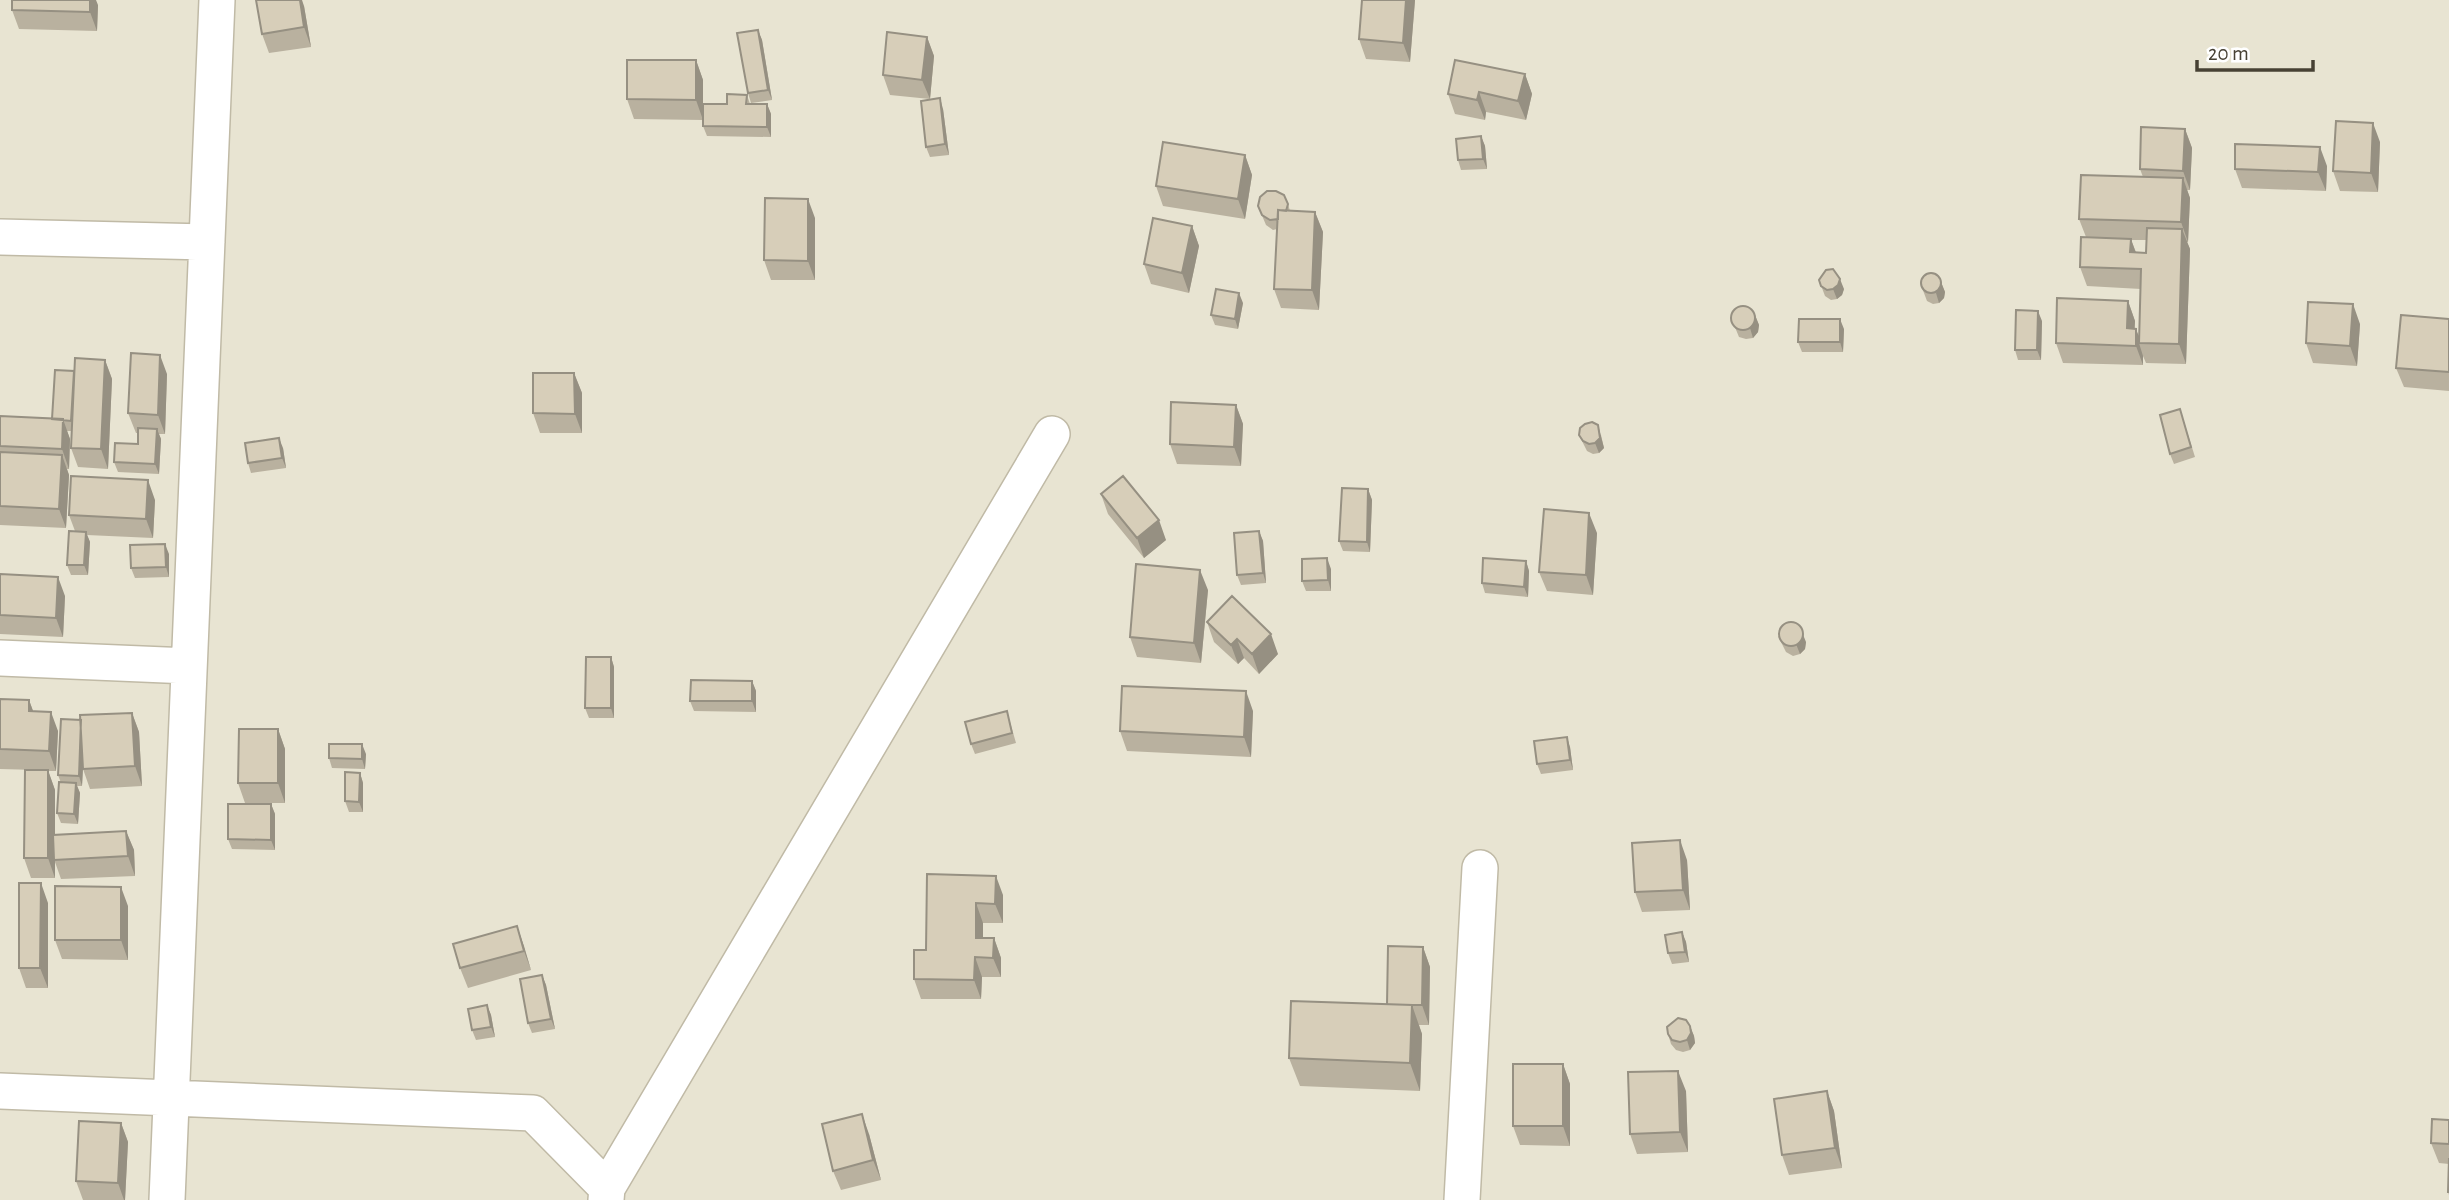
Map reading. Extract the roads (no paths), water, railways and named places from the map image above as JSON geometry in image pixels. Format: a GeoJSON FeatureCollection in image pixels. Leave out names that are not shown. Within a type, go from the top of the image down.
{"type":"FeatureCollection","features":[{"type":"Feature","properties":{"kind":"street"},"geometry":{"type":"LineString","coordinates":[[167,1200],[217,0]]}},
{"type":"Feature","properties":{"kind":"street"},"geometry":{"type":"LineString","coordinates":[[0,237],[207,242]]}},
{"type":"Feature","properties":{"kind":"street"},"geometry":{"type":"LineString","coordinates":[[0,1091],[533,1112],[607,1194],[1052,434]]}},
{"type":"Feature","properties":{"kind":"street"},"geometry":{"type":"LineString","coordinates":[[0,658],[189,666]]}},
{"type":"Feature","properties":{"kind":"street"},"geometry":{"type":"LineString","coordinates":[[1462,1200],[1480,868]]}}]}
